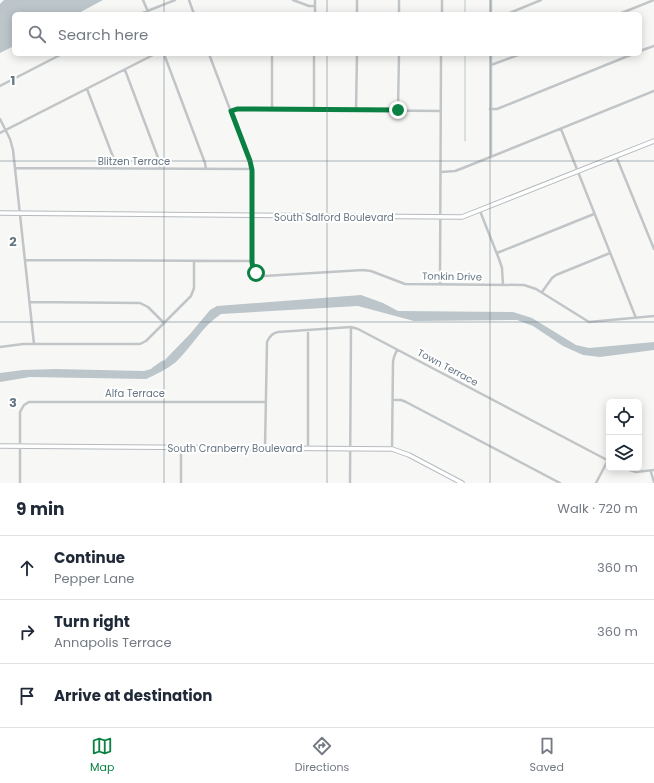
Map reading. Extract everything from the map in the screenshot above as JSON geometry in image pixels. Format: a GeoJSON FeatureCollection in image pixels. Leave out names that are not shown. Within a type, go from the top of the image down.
{"type":"FeatureCollection","features":[{"type":"Feature","properties":{"kind":"street"},"geometry":{"type":"LineString","coordinates":[[143,0],[147,10]]}},
{"type":"Feature","properties":{"kind":"street"},"geometry":{"type":"LineString","coordinates":[[144,12],[175,0]]}},
{"type":"Feature","properties":{"kind":"street"},"geometry":{"type":"LineString","coordinates":[[189,0],[193,12]]}},
{"type":"Feature","properties":{"kind":"street"},"geometry":{"type":"LineString","coordinates":[[293,0],[310,6],[315,6]]}},
{"type":"Feature","properties":{"kind":"street"},"geometry":{"type":"LineString","coordinates":[[315,0],[315,12]]}},
{"type":"Feature","properties":{"kind":"street"},"geometry":{"type":"LineString","coordinates":[[357,0],[357,12]]}},
{"type":"Feature","properties":{"kind":"street"},"geometry":{"type":"LineString","coordinates":[[399,0],[399,12]]}},
{"type":"Feature","properties":{"kind":"street"},"geometry":{"type":"LineString","coordinates":[[442,0],[442,12]]}},
{"type":"Feature","properties":{"kind":"street"},"geometry":{"type":"LineString","coordinates":[[491,0],[491,12]]}},
{"type":"Feature","properties":{"kind":"street"},"geometry":{"type":"LineString","coordinates":[[512,12],[541,0]]}},
{"type":"Feature","properties":{"kind":"street"},"geometry":{"type":"LineString","coordinates":[[625,12],[654,0]]}},
{"type":"Feature","properties":{"kind":"street"},"geometry":{"type":"LineString","coordinates":[[642,50],[654,46]]}},
{"type":"Feature","properties":{"kind":"street"},"geometry":{"type":"LineString","coordinates":[[0,86],[58,56]]}},
{"type":"Feature","properties":{"kind":"street"},"geometry":{"type":"LineString","coordinates":[[0,133],[151,56]]}},
{"type":"Feature","properties":{"kind":"street"},"geometry":{"type":"LineString","coordinates":[[165,56],[206,169]]}},
{"type":"Feature","properties":{"kind":"street"},"geometry":{"type":"LineString","coordinates":[[25,260],[252,262],[252,170],[250,161],[210,56]]}},
{"type":"Feature","properties":{"kind":"street"},"geometry":{"type":"LineString","coordinates":[[272,56],[272,109]]}},
{"type":"Feature","properties":{"kind":"street"},"geometry":{"type":"LineString","coordinates":[[314,56],[314,110]]}},
{"type":"Feature","properties":{"kind":"street"},"geometry":{"type":"LineString","coordinates":[[356,110],[357,56]]}},
{"type":"Feature","properties":{"kind":"street"},"geometry":{"type":"LineString","coordinates":[[398,110],[399,56]]}},
{"type":"Feature","properties":{"kind":"street"},"geometry":{"type":"LineString","coordinates":[[440,284],[441,56]]}},
{"type":"Feature","properties":{"kind":"street"},"geometry":{"type":"LineString","coordinates":[[491,56],[491,157]]}},
{"type":"Feature","properties":{"kind":"street"},"geometry":{"type":"LineString","coordinates":[[490,65],[515,56]]}},
{"type":"Feature","properties":{"kind":"street"},"geometry":{"type":"LineString","coordinates":[[490,109],[497,109],[628,56]]}},
{"type":"Feature","properties":{"kind":"street"},"geometry":{"type":"LineString","coordinates":[[125,70],[160,163],[160,169]]}},
{"type":"Feature","properties":{"kind":"street"},"geometry":{"type":"LineString","coordinates":[[87,89],[115,162],[115,168]]}},
{"type":"Feature","properties":{"kind":"street"},"geometry":{"type":"LineString","coordinates":[[440,172],[455,171],[654,91]]}},
{"type":"Feature","properties":{"kind":"street"},"geometry":{"type":"LineString","coordinates":[[231,111],[237,109],[441,111]]}},
{"type":"Feature","properties":{"kind":"street"},"geometry":{"type":"LineString","coordinates":[[0,119],[12,145],[34,344]]}},
{"type":"Feature","properties":{"kind":"street"},"geometry":{"type":"LineString","coordinates":[[561,129],[636,318]]}},
{"type":"Feature","properties":{"kind":"street","name":"South Salford Boulevard"},"geometry":{"type":"LineString","coordinates":[[0,213],[462,217],[654,141]]}},
{"type":"Feature","properties":{"kind":"street"},"geometry":{"type":"LineString","coordinates":[[616,156],[654,250]]}},
{"type":"Feature","properties":{"kind":"street","name":"Blitzen Terrace"},"geometry":{"type":"LineString","coordinates":[[15,168],[252,170]]}},
{"type":"Feature","properties":{"kind":"street"},"geometry":{"type":"LineString","coordinates":[[480,211],[502,268],[503,284]]}},
{"type":"Feature","properties":{"kind":"street"},"geometry":{"type":"LineString","coordinates":[[497,253],[594,214]]}},
{"type":"Feature","properties":{"kind":"street"},"geometry":{"type":"LineString","coordinates":[[542,292],[556,274],[610,253]]}},
{"type":"Feature","properties":{"kind":"street"},"geometry":{"type":"LineString","coordinates":[[0,347],[34,344],[137,345],[146,341],[192,293],[194,288],[194,261]]}},
{"type":"Feature","properties":{"kind":"street","name":"Tonkin Drive"},"geometry":{"type":"LineString","coordinates":[[252,262],[256,273],[264,276],[363,270],[371,271],[402,284],[528,285],[542,292],[589,322],[654,316]]}},
{"type":"Feature","properties":{"kind":"street"},"geometry":{"type":"LineString","coordinates":[[30,302],[140,303],[148,307],[164,323]]}},
{"type":"Feature","properties":{"kind":"street"},"geometry":{"type":"LineString","coordinates":[[350,483],[351,327]]}},
{"type":"Feature","properties":{"kind":"street","name":"Town Terrace"},"geometry":{"type":"LineString","coordinates":[[266,402],[267,342],[271,335],[278,332],[351,327],[358,329],[606,458]]}},
{"type":"Feature","properties":{"kind":"street"},"geometry":{"type":"LineString","coordinates":[[308,330],[308,448]]}},
{"type":"Feature","properties":{"kind":"street"},"geometry":{"type":"LineString","coordinates":[[392,449],[393,362],[397,350]]}},
{"type":"Feature","properties":{"kind":"street"},"geometry":{"type":"LineString","coordinates":[[393,400],[406,402],[560,483]]}},
{"type":"Feature","properties":{"kind":"street","name":"Alfa Terrace"},"geometry":{"type":"LineString","coordinates":[[20,483],[20,422],[22,407],[31,401],[266,402]]}},
{"type":"Feature","properties":{"kind":"street"},"geometry":{"type":"LineString","coordinates":[[265,448],[266,402]]}},
{"type":"Feature","properties":{"kind":"street","name":"South Cranberry Boulevard"},"geometry":{"type":"LineString","coordinates":[[0,446],[392,449],[409,455],[462,483]]}},
{"type":"Feature","properties":{"kind":"street"},"geometry":{"type":"LineString","coordinates":[[180,447],[181,483]]}},
{"type":"Feature","properties":{"kind":"street"},"geometry":{"type":"LineString","coordinates":[[596,483],[606,465]]}},
{"type":"Feature","properties":{"kind":"street"},"geometry":{"type":"LineString","coordinates":[[633,471],[652,471],[654,482]]}},
{"type":"Feature","properties":{"kind":"shaded area"},"geometry":{"type":"Polygon","coordinates":[[[4,0],[103,0],[81,12],[12,12],[12,47],[0,53],[0,4],[4,0]]]}},
{"type":"Feature","properties":{"kind":"shaded area"},"geometry":{"type":"Polygon","coordinates":[[[361,295],[383,303],[398,311],[513,312],[532,318],[576,345],[589,348],[654,342],[654,350],[600,357],[583,355],[563,346],[533,326],[517,320],[414,321],[358,306],[221,314],[208,324],[176,362],[146,379],[30,377],[0,382],[0,373],[23,370],[55,369],[144,371],[158,367],[190,334],[210,310],[217,306],[361,295]]]}},
{"type":"Feature","properties":{"kind":"waterway"},"geometry":{"type":"LineString","coordinates":[[465,0],[465,12]]}},
{"type":"Feature","properties":{"kind":"waterway"},"geometry":{"type":"LineString","coordinates":[[465,56],[465,141]]}},
{"type":"Feature","properties":{"kind":"waterway"},"geometry":{"type":"LineString","coordinates":[[153,369],[163,362]]}},
{"type":"Feature","properties":{"kind":"route"},"geometry":{"type":"LineString","coordinates":[[256,273],[252,262],[252,170],[231,111],[237,109],[398,110]]}}]}
